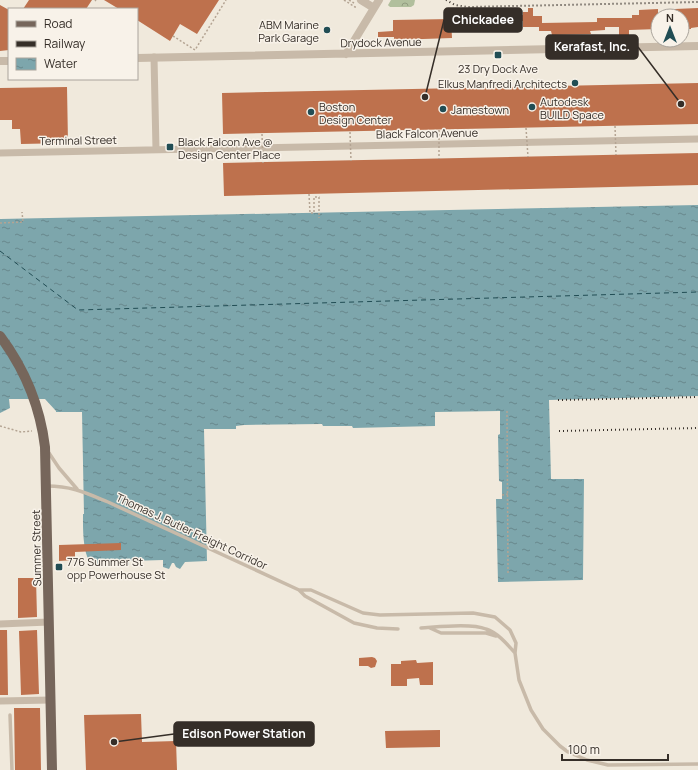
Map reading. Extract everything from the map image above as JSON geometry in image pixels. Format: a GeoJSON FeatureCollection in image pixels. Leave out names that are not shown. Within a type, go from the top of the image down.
{"type":"FeatureCollection","features":[{"type":"Feature","properties":{"kind":"main road","name":"Summer Street"},"geometry":{"type":"LineString","coordinates":[[0,336],[20,366],[35,403],[44,440],[52,770]]}},
{"type":"Feature","properties":{"kind":"street"},"geometry":{"type":"LineString","coordinates":[[346,54],[379,0]]}},
{"type":"Feature","properties":{"kind":"street"},"geometry":{"type":"LineString","coordinates":[[357,4],[374,8]]}},
{"type":"Feature","properties":{"kind":"street","name":"Drydock Avenue"},"geometry":{"type":"LineString","coordinates":[[138,58],[698,46]]}},
{"type":"Feature","properties":{"kind":"street"},"geometry":{"type":"LineString","coordinates":[[154,57],[156,150]]}},
{"type":"Feature","properties":{"kind":"street","name":"Black Falcon Avenue"},"geometry":{"type":"LineString","coordinates":[[156,150],[698,139]]}},
{"type":"Feature","properties":{"kind":"street","name":"Terminal Street"},"geometry":{"type":"LineString","coordinates":[[0,153],[156,150]]}},
{"type":"Feature","properties":{"kind":"street"},"geometry":{"type":"LineString","coordinates":[[0,624],[49,622]]}},
{"type":"Feature","properties":{"kind":"street"},"geometry":{"type":"LineString","coordinates":[[0,701],[51,700]]}},
{"type":"Feature","properties":{"kind":"lane","name":"Thomas J. Butler Freight Corridor"},"geometry":{"type":"LineString","coordinates":[[44,440],[53,460],[78,489]]}},
{"type":"Feature","properties":{"kind":"lane","name":"Thomas J. Butler Freight Corridor"},"geometry":{"type":"LineString","coordinates":[[46,486],[63,486],[78,489],[108,502],[299,590],[305,596],[354,623],[377,628],[398,630]]}},
{"type":"Feature","properties":{"kind":"lane","name":"Thomas J. Butler Freight Corridor"},"geometry":{"type":"LineString","coordinates":[[299,590],[311,590],[363,613],[380,615],[473,613],[496,617],[510,630],[516,642],[515,653],[519,680],[531,710],[543,730],[568,752],[587,760],[608,765],[698,764]]}},
{"type":"Feature","properties":{"kind":"lane"},"geometry":{"type":"LineString","coordinates":[[421,628],[475,626],[487,629],[502,638],[515,653]]}},
{"type":"Feature","properties":{"kind":"lane"},"geometry":{"type":"LineString","coordinates":[[429,628],[441,633],[486,633],[502,638]]}},
{"type":"Feature","properties":{"kind":"lane"},"geometry":{"type":"LineString","coordinates":[[10,715],[12,770]]}},
{"type":"Feature","properties":{"kind":"path"},"geometry":{"type":"LineString","coordinates":[[173,36],[196,50],[226,0]]}},
{"type":"Feature","properties":{"kind":"path"},"geometry":{"type":"LineString","coordinates":[[344,0],[357,4]]}},
{"type":"Feature","properties":{"kind":"path"},"geometry":{"type":"LineString","coordinates":[[349,0],[357,4]]}},
{"type":"Feature","properties":{"kind":"path"},"geometry":{"type":"LineString","coordinates":[[615,126],[616,155]]}},
{"type":"Feature","properties":{"kind":"path"},"geometry":{"type":"LineString","coordinates":[[526,128],[528,157]]}},
{"type":"Feature","properties":{"kind":"path"},"geometry":{"type":"LineString","coordinates":[[439,130],[439,159]]}},
{"type":"Feature","properties":{"kind":"path"},"geometry":{"type":"LineString","coordinates":[[350,132],[351,161]]}},
{"type":"Feature","properties":{"kind":"path"},"geometry":{"type":"LineString","coordinates":[[262,134],[263,163]]}},
{"type":"Feature","properties":{"kind":"path"},"geometry":{"type":"LineString","coordinates":[[309,194],[310,213],[314,213],[314,197],[319,197],[319,218]]}},
{"type":"Feature","properties":{"kind":"path"},"geometry":{"type":"LineString","coordinates":[[0,223],[23,222],[22,212]]}},
{"type":"Feature","properties":{"kind":"path"},"geometry":{"type":"LineString","coordinates":[[506,411],[508,573]]}},
{"type":"Feature","properties":{"kind":"path"},"geometry":{"type":"LineString","coordinates":[[0,426],[21,432],[32,431]]}},
{"type":"Feature","properties":{"kind":"path"},"geometry":{"type":"LineString","coordinates":[[502,495],[508,494]]}},
{"type":"Feature","properties":{"kind":"green space"},"geometry":{"type":"Polygon","coordinates":[[[391,0],[415,0],[414,5],[411,7],[390,7],[388,5],[391,0]]]}},
{"type":"Feature","properties":{"kind":"water"},"geometry":{"type":"Polygon","coordinates":[[[698,205],[698,396],[549,400],[551,479],[584,479],[583,580],[498,582],[496,499],[502,499],[502,482],[499,481],[498,435],[500,434],[500,411],[435,412],[435,426],[353,428],[352,426],[323,426],[322,424],[244,425],[236,426],[236,429],[204,429],[207,561],[185,562],[180,569],[176,567],[174,563],[172,563],[169,569],[163,567],[163,560],[129,561],[129,565],[106,566],[97,566],[90,562],[85,550],[83,534],[82,412],[56,412],[45,399],[9,399],[10,408],[0,413],[0,219],[698,205]]]}},
{"type":"Feature","properties":{"kind":"building"},"geometry":{"type":"Polygon","coordinates":[[[29,0],[92,0],[87,8],[24,8],[29,0]]]}},
{"type":"Feature","properties":{"kind":"building"},"geometry":{"type":"Polygon","coordinates":[[[104,0],[219,0],[197,34],[180,24],[170,41],[138,21],[138,8],[117,8],[104,0]]]}},
{"type":"Feature","properties":{"kind":"building"},"geometry":{"type":"Polygon","coordinates":[[[0,5],[8,9],[8,50],[0,51],[0,5]]]}},
{"type":"Feature","properties":{"kind":"building"},"geometry":{"type":"Polygon","coordinates":[[[528,8],[533,8],[533,16],[542,16],[542,23],[597,22],[597,18],[632,18],[632,15],[639,15],[639,10],[650,9],[650,29],[629,30],[629,37],[619,37],[619,27],[605,27],[605,30],[590,31],[591,34],[552,35],[551,31],[539,31],[539,27],[523,27],[523,21],[513,21],[513,16],[523,15],[523,12],[528,12],[528,8]]]}},
{"type":"Feature","properties":{"kind":"building"},"geometry":{"type":"Polygon","coordinates":[[[690,8],[698,8],[698,27],[691,29],[690,29],[690,8]]]}},
{"type":"Feature","properties":{"kind":"building"},"geometry":{"type":"Polygon","coordinates":[[[451,19],[452,38],[394,40],[394,37],[378,37],[378,32],[393,31],[393,20],[451,19]]]}},
{"type":"Feature","properties":{"kind":"building"},"geometry":{"type":"Polygon","coordinates":[[[698,83],[698,124],[223,134],[222,93],[698,83]]]}},
{"type":"Feature","properties":{"kind":"building"},"geometry":{"type":"Polygon","coordinates":[[[67,87],[68,143],[21,144],[20,129],[12,129],[12,120],[0,120],[0,88],[67,87]]]}},
{"type":"Feature","properties":{"kind":"building"},"geometry":{"type":"Polygon","coordinates":[[[698,153],[698,185],[224,196],[223,163],[698,153]]]}},
{"type":"Feature","properties":{"kind":"building"},"geometry":{"type":"Polygon","coordinates":[[[121,543],[121,550],[75,552],[75,560],[59,561],[59,545],[121,543]]]}},
{"type":"Feature","properties":{"kind":"building"},"geometry":{"type":"Polygon","coordinates":[[[18,578],[36,578],[37,617],[18,618],[18,578]]]}},
{"type":"Feature","properties":{"kind":"building"},"geometry":{"type":"Polygon","coordinates":[[[0,630],[7,630],[8,695],[0,695],[0,630]]]}},
{"type":"Feature","properties":{"kind":"building"},"geometry":{"type":"Polygon","coordinates":[[[37,630],[39,694],[21,695],[19,631],[37,630]]]}},
{"type":"Feature","properties":{"kind":"building"},"geometry":{"type":"Polygon","coordinates":[[[372,657],[377,661],[375,667],[371,668],[368,666],[359,666],[359,658],[372,657]]]}},
{"type":"Feature","properties":{"kind":"building"},"geometry":{"type":"Polygon","coordinates":[[[416,660],[417,663],[433,662],[433,685],[420,685],[419,678],[407,679],[407,686],[391,686],[391,664],[401,664],[401,661],[416,660]]]}},
{"type":"Feature","properties":{"kind":"building"},"geometry":{"type":"Polygon","coordinates":[[[14,708],[40,708],[41,770],[15,770],[14,708]]]}},
{"type":"Feature","properties":{"kind":"building"},"geometry":{"type":"Polygon","coordinates":[[[141,714],[142,742],[176,741],[177,770],[86,770],[84,715],[141,714]]]}},
{"type":"Feature","properties":{"kind":"building"},"geometry":{"type":"Polygon","coordinates":[[[440,730],[440,747],[386,748],[385,731],[440,730]]]}},
{"type":"Feature","properties":{"kind":"ferry route"},"geometry":{"type":"LineString","coordinates":[[0,251],[78,310],[698,292]]}},
{"type":"Feature","properties":{"kind":"railway"},"geometry":{"type":"LineString","coordinates":[[446,0],[455,5],[468,7],[698,2]]}},
{"type":"Feature","properties":{"kind":"railway"},"geometry":{"type":"LineString","coordinates":[[558,400],[698,397]]}},
{"type":"Feature","properties":{"kind":"railway"},"geometry":{"type":"LineString","coordinates":[[559,431],[698,428]]}},
{"type":"Feature","properties":{"kind":"place","name":"ABM Marine Park Garage"},"geometry":{"type":"Point","coordinates":[327,30]}},
{"type":"Feature","properties":{"kind":"place","name":"23 Dry Dock Ave"},"geometry":{"type":"Point","coordinates":[498,55]}},
{"type":"Feature","properties":{"kind":"place","name":"Elkus Manfredi Architects"},"geometry":{"type":"Point","coordinates":[575,83]}},
{"type":"Feature","properties":{"kind":"place","name":"Chickadee"},"geometry":{"type":"Point","coordinates":[425,97]}},
{"type":"Feature","properties":{"kind":"place","name":"Kerafast, Inc."},"geometry":{"type":"Point","coordinates":[681,104]}},
{"type":"Feature","properties":{"kind":"place","name":"Autodesk BUILD Space"},"geometry":{"type":"Point","coordinates":[532,107]}},
{"type":"Feature","properties":{"kind":"place","name":"Jamestown"},"geometry":{"type":"Point","coordinates":[443,109]}},
{"type":"Feature","properties":{"kind":"place","name":"Boston Design Center"},"geometry":{"type":"Point","coordinates":[311,112]}},
{"type":"Feature","properties":{"kind":"place","name":"Black Falcon Ave @ Design Center Place"},"geometry":{"type":"Point","coordinates":[170,147]}},
{"type":"Feature","properties":{"kind":"place","name":"776 Summer St opp Powerhouse St"},"geometry":{"type":"Point","coordinates":[59,567]}},
{"type":"Feature","properties":{"kind":"place","name":"Edison Power Station"},"geometry":{"type":"Point","coordinates":[114,742]}}]}
